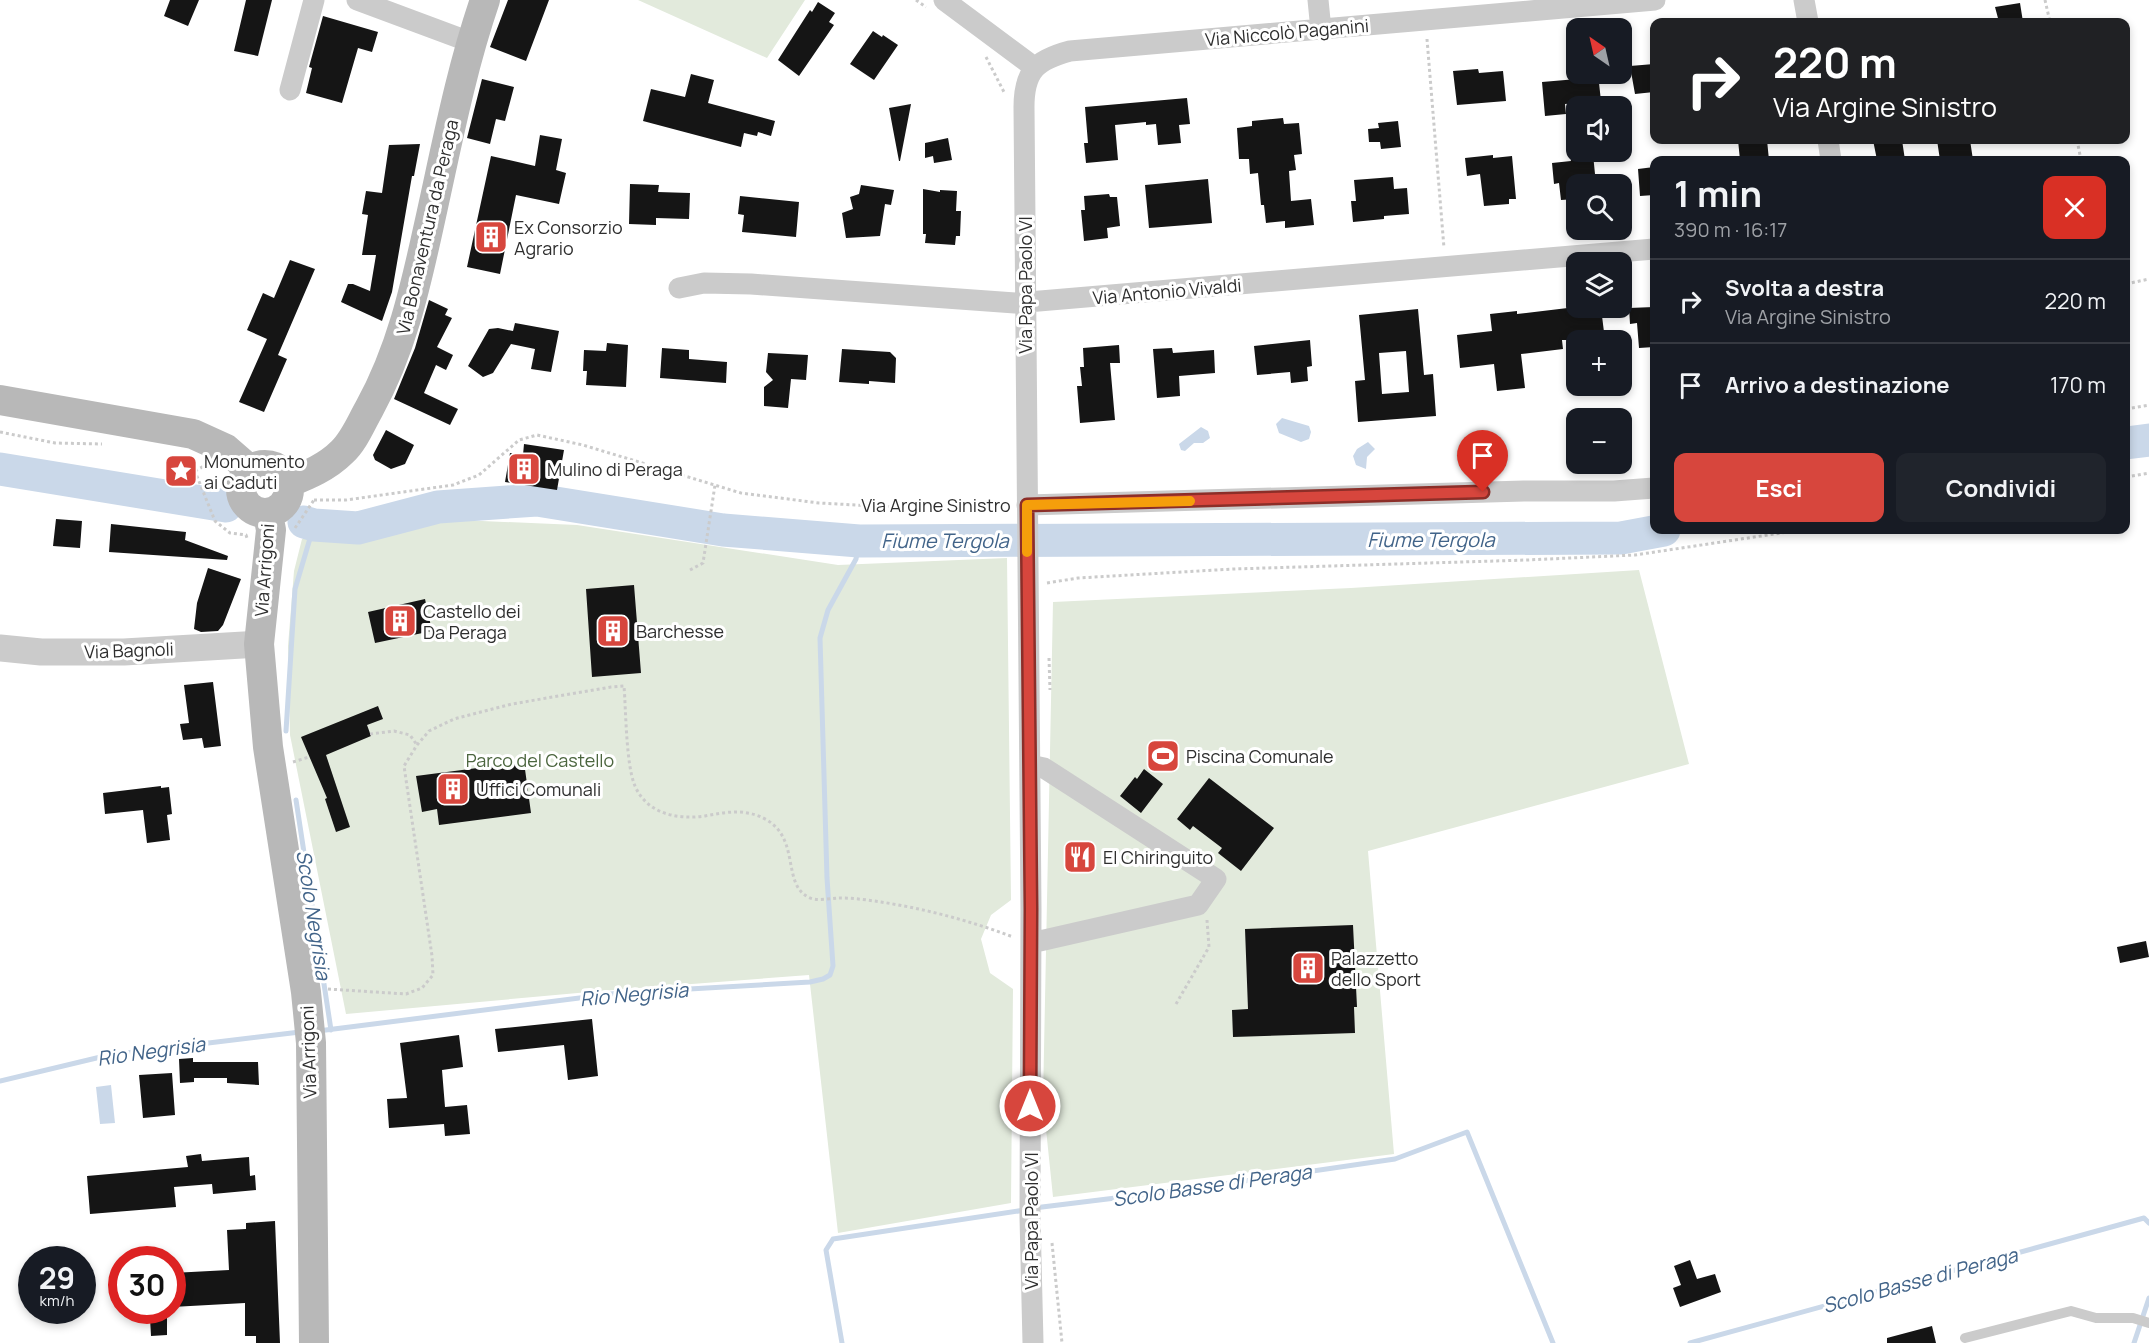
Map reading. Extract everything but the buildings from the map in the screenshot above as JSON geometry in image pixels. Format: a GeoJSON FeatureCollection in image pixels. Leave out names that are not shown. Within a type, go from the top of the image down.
{"type":"FeatureCollection","features":[{"type":"Feature","properties":{"kind":"main road","name":"Via Bonaventura da Peraga"},"geometry":{"type":"LineString","coordinates":[[288,483],[326,465],[344,450],[385,380],[399,347],[418,281],[470,42],[485,0]]}},
{"type":"Feature","properties":{"kind":"main road"},"geometry":{"type":"LineString","coordinates":[[0,400],[193,434],[226,449],[250,470]]}},
{"type":"Feature","properties":{"kind":"main road"},"geometry":{"type":"LineString","coordinates":[[265,465],[279,470],[288,483],[288,492],[283,505],[268,514],[251,509],[242,497],[242,482],[250,470],[265,465]]}},
{"type":"Feature","properties":{"kind":"main road","name":"Via Arrigoni"},"geometry":{"type":"LineString","coordinates":[[268,514],[271,530],[259,644],[268,747],[309,1030],[314,1343]]}},
{"type":"Feature","properties":{"kind":"street"},"geometry":{"type":"LineString","coordinates":[[290,90],[314,0]]}},
{"type":"Feature","properties":{"kind":"street"},"geometry":{"type":"LineString","coordinates":[[357,0],[470,42]]}},
{"type":"Feature","properties":{"kind":"street"},"geometry":{"type":"LineString","coordinates":[[1318,0],[1321,30]]}},
{"type":"Feature","properties":{"kind":"street","name":"Via Niccolò Paganini"},"geometry":{"type":"LineString","coordinates":[[1034,67],[1056,54],[1070,51],[1655,0]]}},
{"type":"Feature","properties":{"kind":"street"},"geometry":{"type":"LineString","coordinates":[[1804,0],[1807,18]]}},
{"type":"Feature","properties":{"kind":"street"},"geometry":{"type":"LineString","coordinates":[[938,6],[1034,67]]}},
{"type":"Feature","properties":{"kind":"street","name":"Via Papa Paolo VI"},"geometry":{"type":"LineString","coordinates":[[1033,1343],[1030,1209],[1031,943],[1024,91],[1027,79],[1034,67]]}},
{"type":"Feature","properties":{"kind":"street","name":"Via Antonio Vivaldi"},"geometry":{"type":"LineString","coordinates":[[679,288],[704,282],[1025,302],[1650,249]]}},
{"type":"Feature","properties":{"kind":"street","name":"Via Argine Sinistro"},"geometry":{"type":"LineString","coordinates":[[1027,514],[1524,491],[1614,491],[1650,488]]}},
{"type":"Feature","properties":{"kind":"street","name":"Via Bagnoli"},"geometry":{"type":"LineString","coordinates":[[0,648],[41,652],[124,652],[259,644]]}},
{"type":"Feature","properties":{"kind":"street"},"geometry":{"type":"LineString","coordinates":[[1030,765],[1044,768],[1216,879],[1198,905],[1031,943]]}},
{"type":"Feature","properties":{"kind":"lane"},"geometry":{"type":"LineString","coordinates":[[1965,1338],[2071,1311],[2096,1318],[2133,1318],[2149,1323]]}},
{"type":"Feature","properties":{"kind":"path"},"geometry":{"type":"LineString","coordinates":[[916,0],[938,6]]}},
{"type":"Feature","properties":{"kind":"path"},"geometry":{"type":"LineString","coordinates":[[2045,0],[2049,18]]}},
{"type":"Feature","properties":{"kind":"path"},"geometry":{"type":"LineString","coordinates":[[1427,37],[1444,258]]}},
{"type":"Feature","properties":{"kind":"path"},"geometry":{"type":"LineString","coordinates":[[984,53],[1006,97]]}},
{"type":"Feature","properties":{"kind":"path"},"geometry":{"type":"LineString","coordinates":[[2130,283],[2149,279]]}},
{"type":"Feature","properties":{"kind":"path"},"geometry":{"type":"LineString","coordinates":[[2130,408],[2149,405]]}},
{"type":"Feature","properties":{"kind":"path"},"geometry":{"type":"LineString","coordinates":[[0,432],[55,443],[111,444]]}},
{"type":"Feature","properties":{"kind":"path","name":"Via Argine Sinistro"},"geometry":{"type":"LineString","coordinates":[[294,530],[314,500],[346,500],[453,485],[478,475],[519,440],[537,435],[583,445],[741,493],[819,503],[910,508],[1013,503],[1027,514]]}},
{"type":"Feature","properties":{"kind":"path"},"geometry":{"type":"LineString","coordinates":[[189,457],[215,522],[230,533],[246,535],[249,542]]}},
{"type":"Feature","properties":{"kind":"path"},"geometry":{"type":"LineString","coordinates":[[2130,476],[2149,473]]}},
{"type":"Feature","properties":{"kind":"path"},"geometry":{"type":"LineString","coordinates":[[690,570],[703,563],[715,486]]}},
{"type":"Feature","properties":{"kind":"path"},"geometry":{"type":"LineString","coordinates":[[1047,583],[1078,578],[1233,569],[1515,561],[1635,555],[1774,534]]}},
{"type":"Feature","properties":{"kind":"path"},"geometry":{"type":"LineString","coordinates":[[335,988],[406,994],[422,988],[433,975],[404,766],[429,731],[454,719],[512,704],[598,688],[624,686],[634,785],[648,804],[675,818],[739,811],[754,814],[768,821],[780,831],[787,843],[796,883],[807,897],[882,903],[946,915],[1031,943]]}},
{"type":"Feature","properties":{"kind":"path"},"geometry":{"type":"LineString","coordinates":[[370,734],[394,731],[410,735],[417,745]]}},
{"type":"Feature","properties":{"kind":"path"},"geometry":{"type":"LineString","coordinates":[[1176,1004],[1209,947],[1205,895]]}},
{"type":"Feature","properties":{"kind":"path"},"geometry":{"type":"LineString","coordinates":[[1051,1238],[1062,1343]]}},
{"type":"Feature","properties":{"kind":"green space"},"geometry":{"type":"Polygon","coordinates":[[[638,0],[805,0],[767,58],[638,0]]]}},
{"type":"Feature","properties":{"kind":"green space","name":"Parco del Castello"},"geometry":{"type":"Polygon","coordinates":[[[437,519],[577,525],[838,565],[1007,558],[1011,900],[991,915],[981,939],[990,973],[1013,989],[1011,1203],[838,1233],[809,975],[346,1014],[290,735],[288,646],[294,571],[302,539],[360,539],[437,519]]]}},
{"type":"Feature","properties":{"kind":"green space"},"geometry":{"type":"Polygon","coordinates":[[[1639,570],[1689,764],[1368,851],[1394,1154],[1053,1197],[1043,1100],[1053,602],[1351,588],[1639,570]]]}},
{"type":"Feature","properties":{"kind":"water"},"geometry":{"type":"Polygon","coordinates":[[[1282,418],[1309,426],[1311,432],[1309,439],[1301,442],[1279,433],[1276,424],[1282,418]]]}},
{"type":"Feature","properties":{"kind":"water"},"geometry":{"type":"Polygon","coordinates":[[[1201,427],[1208,431],[1210,438],[1203,443],[1194,443],[1185,451],[1181,450],[1179,444],[1201,427]]]}},
{"type":"Feature","properties":{"kind":"water"},"geometry":{"type":"Polygon","coordinates":[[[1368,442],[1375,449],[1367,457],[1366,469],[1356,465],[1353,456],[1357,449],[1368,442]]]}},
{"type":"Feature","properties":{"kind":"water"},"geometry":{"type":"Polygon","coordinates":[[[111,1085],[115,1123],[100,1124],[96,1087],[111,1085]]]}},
{"type":"Feature","properties":{"kind":"waterway","name":"Fiume Tergola"},"geometry":{"type":"LineString","coordinates":[[2130,442],[2149,440]]}},
{"type":"Feature","properties":{"kind":"waterway","name":"Fiume Tergola"},"geometry":{"type":"LineString","coordinates":[[0,469],[226,506]]}},
{"type":"Feature","properties":{"kind":"waterway","name":"Fiume Tergola"},"geometry":{"type":"LineString","coordinates":[[304,522],[314,525],[358,528],[438,507],[537,500],[723,530],[859,541],[1621,538],[1650,533]]}},
{"type":"Feature","properties":{"kind":"waterway","name":"Scolo Negrisia"},"geometry":{"type":"LineString","coordinates":[[286,731],[295,589],[314,525]]}},
{"type":"Feature","properties":{"kind":"waterway","name":"Rio Negrisia"},"geometry":{"type":"LineString","coordinates":[[318,1031],[619,993],[810,982],[830,975],[833,966],[827,878],[820,638],[828,610],[856,559],[859,541]]}},
{"type":"Feature","properties":{"kind":"waterway","name":"Scolo Negrisia"},"geometry":{"type":"LineString","coordinates":[[296,800],[331,1030]]}},
{"type":"Feature","properties":{"kind":"waterway","name":"Rio Negrisia"},"geometry":{"type":"LineString","coordinates":[[0,1081],[109,1055],[300,1032]]}},
{"type":"Feature","properties":{"kind":"waterway","name":"Scolo Basse di Peraga"},"geometry":{"type":"LineString","coordinates":[[1034,1208],[1189,1189],[1395,1159],[1467,1132],[1553,1343]]}},
{"type":"Feature","properties":{"kind":"waterway","name":"Scolo Basse di Peraga"},"geometry":{"type":"LineString","coordinates":[[842,1343],[826,1250],[833,1239],[1025,1210]]}},
{"type":"Feature","properties":{"kind":"waterway","name":"Scolo Basse di Peraga"},"geometry":{"type":"LineString","coordinates":[[1690,1343],[2144,1218],[2149,1223]]}},
{"type":"Feature","properties":{"kind":"waterway"},"geometry":{"type":"LineString","coordinates":[[2134,1343],[2149,1298]]}},
{"type":"Feature","properties":{"kind":"slow traffic"},"geometry":{"type":"LineString","coordinates":[[1027,552],[1027,505],[1190,501]]}},
{"type":"Feature","properties":{"kind":"place","name":"Ex Consorzio Agrario"},"geometry":{"type":"Point","coordinates":[491,237]}},
{"type":"Feature","properties":{"kind":"place","name":"Mulino di Peraga"},"geometry":{"type":"Point","coordinates":[524,469]}},
{"type":"Feature","properties":{"kind":"place","name":"Monumento ai Caduti"},"geometry":{"type":"Point","coordinates":[181,471]}},
{"type":"Feature","properties":{"kind":"place","name":"Castello dei Da Peraga"},"geometry":{"type":"Point","coordinates":[400,621]}},
{"type":"Feature","properties":{"kind":"place","name":"Barchesse"},"geometry":{"type":"Point","coordinates":[613,631]}},
{"type":"Feature","properties":{"kind":"place","name":"Piscina Comunale"},"geometry":{"type":"Point","coordinates":[1163,756]}},
{"type":"Feature","properties":{"kind":"place","name":"Uffici Comunali"},"geometry":{"type":"Point","coordinates":[453,789]}},
{"type":"Feature","properties":{"kind":"place","name":"El Chiringuito"},"geometry":{"type":"Point","coordinates":[1080,857]}},
{"type":"Feature","properties":{"kind":"place","name":"Palazzetto dello Sport"},"geometry":{"type":"Point","coordinates":[1308,968]}},
{"type":"Feature","properties":{"kind":"route"},"geometry":{"type":"LineString","coordinates":[[1030,1106],[1031,909],[1027,505],[1483,492]]}}]}
